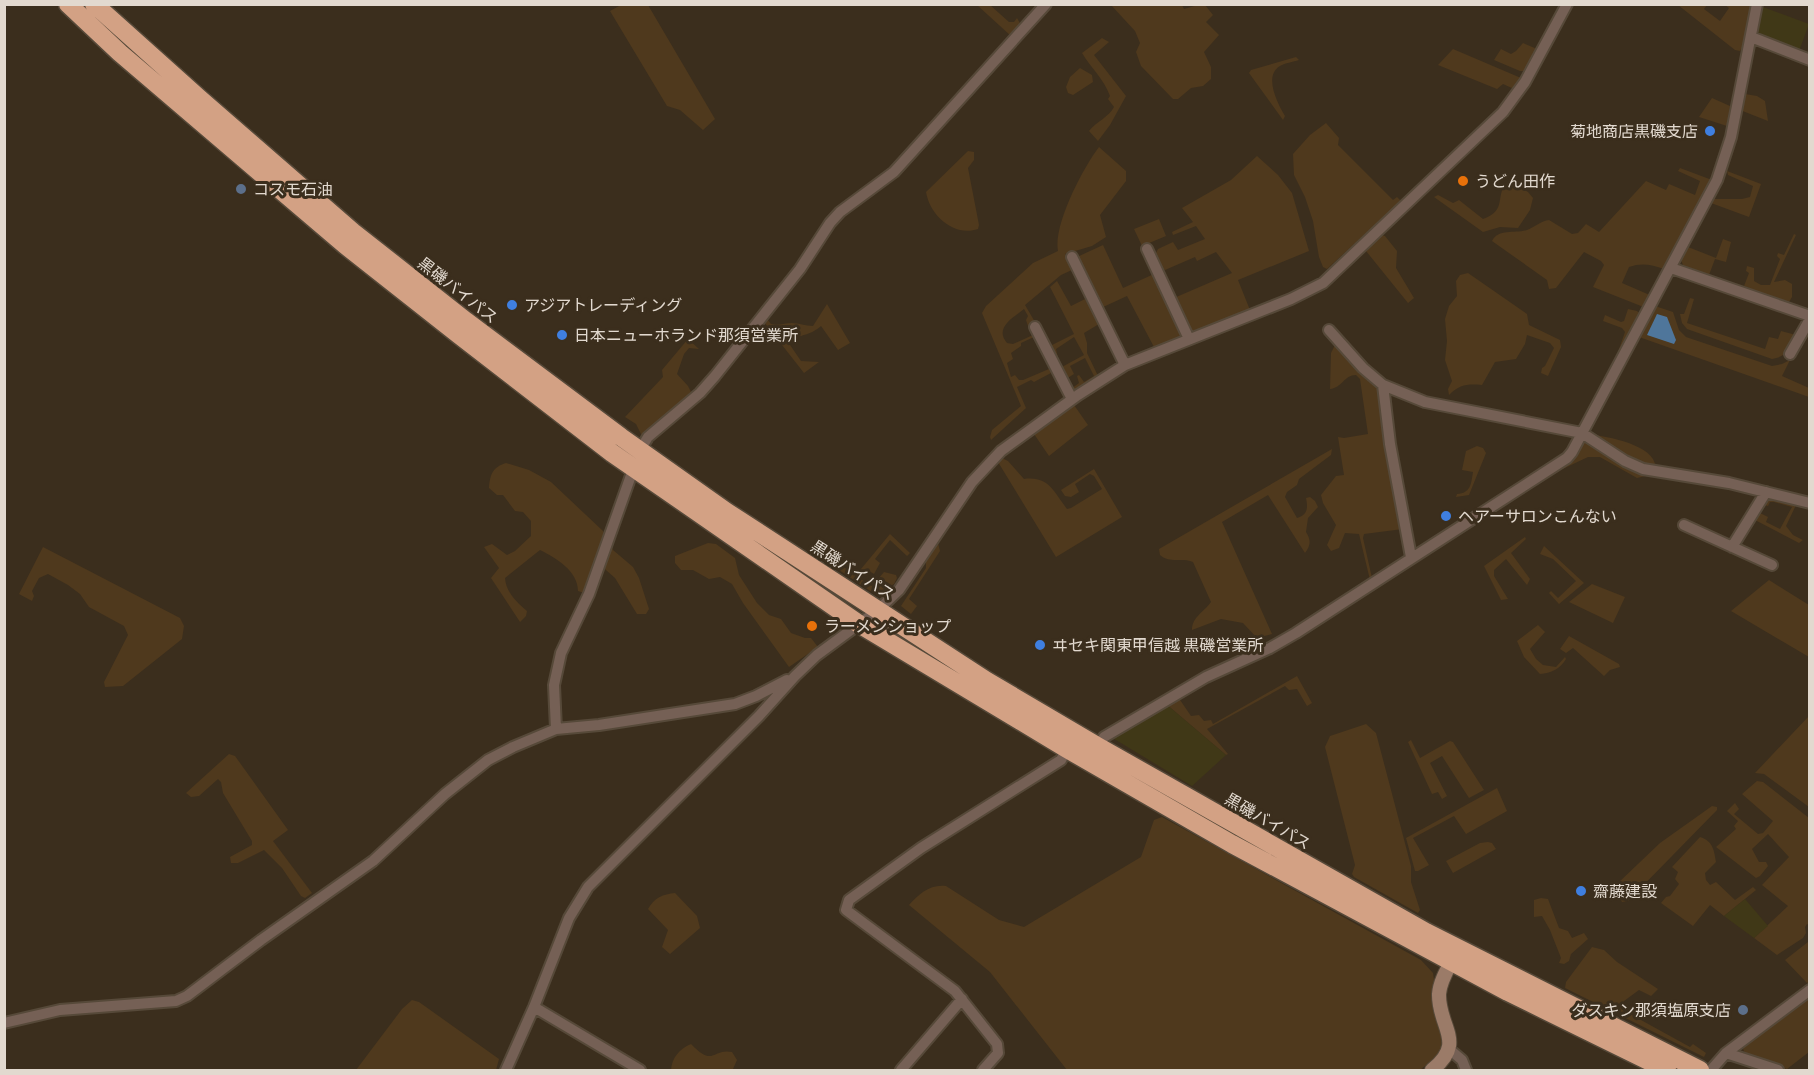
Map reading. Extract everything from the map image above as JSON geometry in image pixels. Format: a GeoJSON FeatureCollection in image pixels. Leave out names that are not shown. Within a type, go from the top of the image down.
{"type":"FeatureCollection","features":[{"type":"Feature","properties":{"kind":"highway","name":"黒磯バイパス"},"geometry":{"type":"LineString","coordinates":[[68,4],[120,53],[345,244],[486,356],[634,468],[859,624],[1233,844],[1454,955],[1700,1071]]}},
{"type":"Feature","properties":{"kind":"highway","name":"黒磯バイパス"},"geometry":{"type":"LineString","coordinates":[[94,4],[353,232],[466,321],[727,512],[987,681],[1454,955],[1508,993],[1667,1071]]}},
{"type":"Feature","properties":{"kind":"street"},"geometry":{"type":"LineString","coordinates":[[556,729],[554,685],[561,653],[589,594],[640,450],[648,437],[700,393],[715,376],[800,269],[830,223],[840,212],[894,172],[1046,4]]}},
{"type":"Feature","properties":{"kind":"street"},"geometry":{"type":"LineString","coordinates":[[506,1071],[534,1008],[569,918],[588,887],[759,716],[795,676],[817,655],[878,610],[899,590],[972,482],[990,461],[1072,399],[1125,365],[1291,299],[1323,283],[1503,112],[1525,82],[1567,4]]}},
{"type":"Feature","properties":{"kind":"street"},"geometry":{"type":"LineString","coordinates":[[1099,747],[1104,737],[1206,677],[1270,648],[1296,633],[1567,458],[1671,268],[1720,170],[1731,137],[1757,4]]}},
{"type":"Feature","properties":{"kind":"street"},"geometry":{"type":"LineString","coordinates":[[1751,37],[1809,60]]}},
{"type":"Feature","properties":{"kind":"street"},"geometry":{"type":"LineString","coordinates":[[1148,249],[1189,339]]}},
{"type":"Feature","properties":{"kind":"street"},"geometry":{"type":"LineString","coordinates":[[1072,257],[1125,365]]}},
{"type":"Feature","properties":{"kind":"street"},"geometry":{"type":"LineString","coordinates":[[1671,268],[1809,317],[1790,354]]}},
{"type":"Feature","properties":{"kind":"street"},"geometry":{"type":"LineString","coordinates":[[1035,327],[1072,399]]}},
{"type":"Feature","properties":{"kind":"street"},"geometry":{"type":"LineString","coordinates":[[1329,330],[1363,368],[1383,384],[1425,402],[1582,434],[1624,461],[1643,469],[1729,483],[1809,503]]}},
{"type":"Feature","properties":{"kind":"street"},"geometry":{"type":"LineString","coordinates":[[1383,384],[1390,444],[1411,557]]}},
{"type":"Feature","properties":{"kind":"street"},"geometry":{"type":"LineString","coordinates":[[1732,547],[1766,492]]}},
{"type":"Feature","properties":{"kind":"street"},"geometry":{"type":"LineString","coordinates":[[1684,525],[1772,566]]}},
{"type":"Feature","properties":{"kind":"street"},"geometry":{"type":"LineString","coordinates":[[4,1023],[60,1010],[176,1001],[187,996],[261,940],[373,861],[445,794],[482,765],[513,747],[556,729],[623,722],[735,704],[795,676]]}},
{"type":"Feature","properties":{"kind":"street"},"geometry":{"type":"LineString","coordinates":[[983,1071],[998,1053],[997,1044],[962,999],[955,991],[846,910],[849,900],[921,848],[1061,760],[1068,749]]}},
{"type":"Feature","properties":{"kind":"street"},"geometry":{"type":"LineString","coordinates":[[1432,1071],[1442,1062],[1449,1050],[1450,1035],[1439,993],[1441,983],[1454,955]]}},
{"type":"Feature","properties":{"kind":"street"},"geometry":{"type":"LineString","coordinates":[[1711,1071],[1726,1053],[1809,990]]}},
{"type":"Feature","properties":{"kind":"street"},"geometry":{"type":"LineString","coordinates":[[901,1071],[962,999]]}},
{"type":"Feature","properties":{"kind":"street"},"geometry":{"type":"LineString","coordinates":[[534,1008],[640,1071]]}},
{"type":"Feature","properties":{"kind":"street"},"geometry":{"type":"LineString","coordinates":[[1449,1050],[1462,1060],[1466,1071]]}},
{"type":"Feature","properties":{"kind":"street"},"geometry":{"type":"LineString","coordinates":[[1726,1053],[1778,1071]]}},
{"type":"Feature","properties":{"kind":"shaded area"},"geometry":{"type":"Polygon","coordinates":[[[621,5],[648,5],[715,119],[703,130],[680,110],[667,106],[610,11],[621,5]]]}},
{"type":"Feature","properties":{"kind":"shaded area"},"geometry":{"type":"Polygon","coordinates":[[[977,5],[990,5],[1009,22],[1014,22],[1017,18],[1021,25],[1011,36],[977,5]]]}},
{"type":"Feature","properties":{"kind":"shaded area"},"geometry":{"type":"Polygon","coordinates":[[[1111,5],[1182,5],[1184,9],[1205,5],[1213,15],[1206,22],[1219,35],[1204,52],[1211,67],[1211,79],[1203,86],[1191,88],[1178,99],[1173,99],[1141,66],[1136,52],[1140,43],[1135,31],[1111,5]]]}},
{"type":"Feature","properties":{"kind":"shaded area"},"geometry":{"type":"Polygon","coordinates":[[[1678,5],[1707,5],[1704,9],[1720,21],[1729,8],[1725,5],[1752,5],[1743,47],[1740,51],[1735,50],[1678,5]]]}},
{"type":"Feature","properties":{"kind":"shaded area"},"geometry":{"type":"Polygon","coordinates":[[[1102,38],[1109,42],[1094,55],[1126,96],[1098,141],[1089,131],[1114,107],[1108,99],[1110,96],[1104,84],[1082,53],[1102,38]]]}},
{"type":"Feature","properties":{"kind":"shaded area"},"geometry":{"type":"Polygon","coordinates":[[[1523,43],[1537,49],[1525,71],[1494,60],[1501,49],[1511,54],[1523,43]]]}},
{"type":"Feature","properties":{"kind":"shaded area"},"geometry":{"type":"Polygon","coordinates":[[[1453,49],[1521,78],[1514,89],[1503,84],[1497,89],[1438,65],[1453,49]]]}},
{"type":"Feature","properties":{"kind":"shaded area"},"geometry":{"type":"Polygon","coordinates":[[[1296,57],[1299,60],[1280,66],[1273,76],[1274,90],[1285,116],[1283,120],[1249,73],[1251,70],[1296,57]]]}},
{"type":"Feature","properties":{"kind":"shaded area"},"geometry":{"type":"Polygon","coordinates":[[[1080,68],[1092,75],[1093,82],[1073,95],[1068,93],[1066,87],[1070,77],[1080,68]]]}},
{"type":"Feature","properties":{"kind":"shaded area"},"geometry":{"type":"Polygon","coordinates":[[[1745,94],[1757,96],[1765,101],[1768,121],[1740,110],[1745,94]]]}},
{"type":"Feature","properties":{"kind":"shaded area"},"geometry":{"type":"Polygon","coordinates":[[[1712,98],[1730,106],[1727,126],[1699,117],[1712,98]]]}},
{"type":"Feature","properties":{"kind":"shaded area"},"geometry":{"type":"Polygon","coordinates":[[[1326,123],[1339,138],[1338,145],[1393,200],[1397,197],[1401,201],[1327,269],[1323,267],[1319,257],[1313,221],[1294,175],[1293,154],[1310,135],[1326,123]]]}},
{"type":"Feature","properties":{"kind":"shaded area"},"geometry":{"type":"Polygon","coordinates":[[[1099,147],[1126,171],[1126,181],[1100,215],[1106,237],[1092,246],[1065,254],[1072,270],[1061,275],[1025,305],[1035,322],[1028,326],[1026,320],[1028,316],[1024,309],[1006,324],[1003,333],[1007,343],[1013,344],[1033,335],[1034,337],[1021,343],[1021,346],[1011,353],[1013,359],[1007,363],[1011,377],[1015,375],[1019,380],[1023,380],[1049,369],[1051,373],[1034,382],[1031,380],[1017,387],[1026,408],[991,440],[992,430],[1021,406],[982,313],[986,306],[1033,263],[1058,251],[1060,227],[1065,212],[1085,168],[1099,147]]]}},
{"type":"Feature","properties":{"kind":"shaded area"},"geometry":{"type":"Polygon","coordinates":[[[968,151],[974,152],[974,160],[968,168],[979,225],[978,229],[969,231],[960,230],[944,222],[932,209],[926,192],[968,151]]]}},
{"type":"Feature","properties":{"kind":"shaded area"},"geometry":{"type":"Polygon","coordinates":[[[1257,156],[1278,175],[1292,193],[1309,251],[1238,280],[1250,310],[1191,333],[1174,298],[1232,273],[1216,252],[1197,261],[1195,257],[1165,270],[1161,268],[1155,255],[1158,249],[1173,242],[1178,250],[1205,239],[1196,226],[1173,235],[1172,232],[1193,222],[1182,208],[1231,180],[1257,156]]]}},
{"type":"Feature","properties":{"kind":"shaded area"},"geometry":{"type":"Polygon","coordinates":[[[1680,168],[1712,180],[1664,269],[1643,264],[1629,267],[1622,283],[1652,296],[1646,308],[1593,287],[1604,265],[1584,252],[1556,288],[1549,289],[1547,280],[1492,241],[1499,234],[1527,230],[1549,220],[1572,234],[1578,233],[1586,224],[1599,232],[1646,181],[1666,190],[1669,184],[1695,195],[1700,181],[1678,171],[1680,168]]]}},
{"type":"Feature","properties":{"kind":"shaded area"},"geometry":{"type":"Polygon","coordinates":[[[1727,171],[1761,184],[1749,217],[1711,203],[1714,199],[1750,197],[1753,186],[1728,175],[1727,171]]]}},
{"type":"Feature","properties":{"kind":"shaded area"},"geometry":{"type":"Polygon","coordinates":[[[1509,181],[1528,192],[1533,198],[1530,210],[1518,228],[1500,227],[1483,232],[1434,197],[1438,195],[1453,203],[1459,200],[1483,219],[1496,211],[1504,186],[1509,181]]]}},
{"type":"Feature","properties":{"kind":"shaded area"},"geometry":{"type":"Polygon","coordinates":[[[1159,219],[1166,236],[1142,246],[1134,229],[1159,219]]]}},
{"type":"Feature","properties":{"kind":"shaded area"},"geometry":{"type":"Polygon","coordinates":[[[1794,234],[1796,235],[1774,282],[1785,280],[1792,284],[1792,297],[1789,302],[1744,286],[1749,273],[1746,271],[1747,266],[1754,268],[1754,281],[1761,285],[1770,285],[1780,259],[1777,256],[1778,253],[1784,255],[1794,234]]]}},
{"type":"Feature","properties":{"kind":"shaded area"},"geometry":{"type":"Polygon","coordinates":[[[1382,235],[1397,251],[1396,268],[1414,298],[1408,303],[1366,251],[1382,235]]]}},
{"type":"Feature","properties":{"kind":"shaded area"},"geometry":{"type":"Polygon","coordinates":[[[1723,239],[1731,242],[1726,262],[1715,259],[1709,275],[1683,265],[1681,260],[1688,247],[1716,258],[1723,239]]]}},
{"type":"Feature","properties":{"kind":"shaded area"},"geometry":{"type":"Polygon","coordinates":[[[1103,245],[1123,288],[1154,274],[1182,336],[1154,347],[1127,296],[1101,308],[1077,257],[1103,245]]]}},
{"type":"Feature","properties":{"kind":"shaded area"},"geometry":{"type":"Polygon","coordinates":[[[1468,273],[1527,314],[1529,325],[1560,340],[1561,347],[1548,376],[1541,373],[1542,368],[1554,348],[1550,343],[1527,335],[1525,344],[1516,359],[1495,362],[1482,385],[1464,386],[1449,395],[1448,389],[1452,381],[1445,360],[1447,341],[1445,319],[1449,306],[1457,296],[1456,281],[1460,275],[1468,273]]]}},
{"type":"Feature","properties":{"kind":"shaded area"},"geometry":{"type":"Polygon","coordinates":[[[1057,281],[1071,306],[1085,299],[1099,324],[1084,333],[1087,353],[1098,376],[1076,391],[1071,389],[1079,383],[1077,376],[1079,375],[1084,382],[1094,376],[1085,358],[1070,366],[1074,374],[1066,379],[1060,368],[1084,355],[1074,337],[1056,349],[1058,358],[1056,359],[1050,346],[1074,334],[1050,287],[1057,281]]]}},
{"type":"Feature","properties":{"kind":"shaded area"},"geometry":{"type":"Polygon","coordinates":[[[1690,298],[1694,299],[1687,323],[1765,349],[1769,337],[1778,339],[1781,331],[1796,335],[1784,354],[1772,359],[1687,329],[1682,323],[1680,314],[1684,314],[1690,298]]]}},
{"type":"Feature","properties":{"kind":"shaded area"},"geometry":{"type":"Polygon","coordinates":[[[827,304],[850,343],[838,350],[821,326],[788,342],[801,361],[819,362],[804,373],[764,322],[767,319],[774,325],[792,323],[813,326],[827,304]]]}},
{"type":"Feature","properties":{"kind":"shaded area"},"geometry":{"type":"Polygon","coordinates":[[[1655,306],[1673,312],[1679,330],[1686,337],[1772,366],[1790,360],[1782,376],[1809,388],[1809,397],[1639,337],[1655,306]]]}},
{"type":"Feature","properties":{"kind":"shaded area"},"geometry":{"type":"Polygon","coordinates":[[[1628,309],[1640,314],[1622,353],[1618,352],[1625,332],[1622,328],[1603,321],[1605,315],[1621,322],[1624,321],[1628,309]]]}},
{"type":"Feature","properties":{"kind":"shaded area"},"geometry":{"type":"Polygon","coordinates":[[[688,339],[699,349],[689,348],[684,354],[677,374],[692,394],[642,436],[636,424],[625,417],[663,377],[662,370],[688,339]]]}},
{"type":"Feature","properties":{"kind":"shaded area"},"geometry":{"type":"Polygon","coordinates":[[[1335,345],[1338,345],[1380,384],[1403,529],[1364,534],[1372,578],[1370,580],[1359,534],[1345,533],[1339,548],[1331,551],[1327,545],[1336,525],[1321,495],[1336,476],[1344,475],[1338,437],[1368,434],[1360,379],[1356,375],[1352,376],[1330,389],[1331,353],[1335,345]]]}},
{"type":"Feature","properties":{"kind":"shaded area"},"geometry":{"type":"Polygon","coordinates":[[[1074,405],[1088,425],[1049,456],[1034,434],[1074,405]]]}},
{"type":"Feature","properties":{"kind":"shaded area"},"geometry":{"type":"Polygon","coordinates":[[[1590,434],[1621,441],[1643,450],[1651,456],[1655,464],[1654,474],[1637,478],[1600,457],[1588,457],[1552,474],[1590,434]]]}},
{"type":"Feature","properties":{"kind":"shaded area"},"geometry":{"type":"Polygon","coordinates":[[[1477,446],[1483,448],[1486,453],[1469,495],[1456,497],[1457,494],[1465,492],[1470,487],[1473,472],[1462,470],[1466,451],[1477,446]]]}},
{"type":"Feature","properties":{"kind":"shaded area"},"geometry":{"type":"Polygon","coordinates":[[[1332,449],[1331,455],[1299,479],[1297,485],[1287,492],[1285,497],[1297,518],[1306,510],[1306,498],[1310,497],[1318,507],[1308,518],[1306,532],[1310,542],[1305,553],[1268,495],[1222,522],[1272,634],[1257,638],[1243,623],[1221,619],[1192,630],[1196,618],[1211,602],[1193,562],[1164,558],[1160,555],[1159,549],[1332,449]]]}},
{"type":"Feature","properties":{"kind":"shaded area"},"geometry":{"type":"Polygon","coordinates":[[[1002,458],[1008,461],[1024,479],[1045,482],[1067,509],[1102,489],[1094,476],[1090,474],[1075,484],[1079,492],[1071,497],[1065,496],[1061,490],[1094,469],[1122,517],[1056,557],[998,462],[1002,458]]]}},
{"type":"Feature","properties":{"kind":"shaded area"},"geometry":{"type":"Polygon","coordinates":[[[506,463],[529,470],[551,482],[603,531],[613,550],[633,567],[639,578],[649,609],[646,614],[637,614],[615,578],[598,563],[584,593],[578,591],[574,577],[565,566],[540,550],[505,578],[512,596],[527,611],[526,616],[520,622],[491,578],[499,568],[484,547],[492,544],[507,555],[515,551],[531,536],[531,521],[523,512],[515,511],[503,495],[497,495],[489,488],[493,472],[506,463]]]}},
{"type":"Feature","properties":{"kind":"shaded area"},"geometry":{"type":"Polygon","coordinates":[[[1773,498],[1796,505],[1786,526],[1793,535],[1803,540],[1799,543],[1755,520],[1760,513],[1768,517],[1766,522],[1780,529],[1792,507],[1774,502],[1770,502],[1768,506],[1764,505],[1767,500],[1773,498]]]}},
{"type":"Feature","properties":{"kind":"shaded area"},"geometry":{"type":"Polygon","coordinates":[[[890,534],[910,553],[907,556],[890,540],[875,559],[880,563],[874,574],[866,569],[859,578],[872,586],[884,572],[896,575],[894,584],[875,594],[809,550],[811,546],[856,575],[890,534]]]}},
{"type":"Feature","properties":{"kind":"shaded area"},"geometry":{"type":"Polygon","coordinates":[[[1525,537],[1526,539],[1511,553],[1530,579],[1527,585],[1506,559],[1494,570],[1494,576],[1508,599],[1501,600],[1484,566],[1525,537]]]}},
{"type":"Feature","properties":{"kind":"shaded area"},"geometry":{"type":"Polygon","coordinates":[[[708,543],[716,544],[735,558],[739,575],[757,603],[769,615],[781,619],[791,633],[811,638],[818,647],[789,667],[732,584],[720,577],[709,579],[693,570],[681,570],[675,563],[675,556],[708,543]]]}},
{"type":"Feature","properties":{"kind":"shaded area"},"geometry":{"type":"Polygon","coordinates":[[[938,543],[940,551],[909,599],[917,606],[911,614],[901,606],[926,568],[926,560],[938,543]]]}},
{"type":"Feature","properties":{"kind":"shaded area"},"geometry":{"type":"Polygon","coordinates":[[[1544,546],[1584,583],[1559,604],[1549,593],[1551,591],[1558,598],[1576,581],[1553,559],[1540,554],[1544,546]]]}},
{"type":"Feature","properties":{"kind":"shaded area"},"geometry":{"type":"Polygon","coordinates":[[[43,547],[180,618],[184,626],[182,639],[123,686],[105,687],[104,682],[128,635],[124,626],[89,607],[80,594],[48,574],[39,578],[32,591],[34,596],[32,601],[19,594],[43,547]]]}},
{"type":"Feature","properties":{"kind":"shaded area"},"geometry":{"type":"Polygon","coordinates":[[[1769,580],[1809,605],[1809,657],[1731,611],[1769,580]]]}},
{"type":"Feature","properties":{"kind":"shaded area"},"geometry":{"type":"Polygon","coordinates":[[[1592,584],[1625,597],[1613,623],[1569,602],[1592,584]]]}},
{"type":"Feature","properties":{"kind":"shaded area"},"geometry":{"type":"Polygon","coordinates":[[[1538,625],[1545,632],[1530,649],[1536,659],[1543,665],[1556,667],[1565,657],[1566,659],[1555,670],[1540,674],[1524,657],[1517,641],[1538,625]]]}},
{"type":"Feature","properties":{"kind":"shaded area"},"geometry":{"type":"Polygon","coordinates":[[[1569,636],[1619,664],[1620,667],[1610,670],[1604,676],[1573,648],[1566,653],[1560,649],[1569,636]]]}},
{"type":"Feature","properties":{"kind":"shaded area"},"geometry":{"type":"Polygon","coordinates":[[[1297,676],[1312,703],[1307,706],[1297,689],[1289,690],[1285,686],[1207,729],[1228,754],[1226,755],[1166,704],[1178,697],[1191,716],[1199,715],[1204,721],[1211,720],[1213,724],[1297,676]]]}},
{"type":"Feature","properties":{"kind":"shaded area"},"geometry":{"type":"Polygon","coordinates":[[[1809,716],[1810,807],[1764,774],[1755,773],[1809,716]]]}},
{"type":"Feature","properties":{"kind":"shaded area"},"geometry":{"type":"Polygon","coordinates":[[[1366,724],[1376,733],[1411,866],[1411,882],[1420,910],[1418,913],[1352,874],[1355,865],[1325,747],[1330,736],[1366,724]]]}},
{"type":"Feature","properties":{"kind":"shaded area"},"geometry":{"type":"Polygon","coordinates":[[[1411,740],[1420,758],[1450,741],[1453,742],[1484,790],[1469,798],[1442,756],[1430,763],[1447,796],[1442,799],[1438,792],[1432,794],[1408,742],[1411,740]]]}},
{"type":"Feature","properties":{"kind":"shaded area"},"geometry":{"type":"Polygon","coordinates":[[[229,754],[235,756],[288,830],[273,841],[312,893],[305,898],[301,896],[282,868],[264,850],[238,863],[231,863],[230,857],[252,845],[252,841],[223,793],[221,782],[218,779],[199,796],[191,797],[186,793],[229,754]]]}},
{"type":"Feature","properties":{"kind":"shaded area"},"geometry":{"type":"Polygon","coordinates":[[[1757,781],[1763,782],[1809,818],[1809,925],[1805,927],[1806,933],[1803,938],[1777,955],[1754,938],[1788,906],[1762,885],[1789,857],[1768,834],[1752,849],[1759,862],[1766,862],[1768,866],[1756,878],[1716,847],[1736,829],[1734,826],[1738,821],[1727,811],[1735,803],[1739,809],[1734,814],[1758,834],[1763,833],[1773,821],[1742,794],[1757,781]]]}},
{"type":"Feature","properties":{"kind":"shaded area"},"geometry":{"type":"Polygon","coordinates":[[[1497,788],[1507,811],[1466,834],[1454,816],[1413,838],[1429,865],[1415,871],[1406,838],[1497,788]]]}},
{"type":"Feature","properties":{"kind":"shaded area"},"geometry":{"type":"Polygon","coordinates":[[[1712,806],[1717,807],[1717,810],[1628,901],[1622,902],[1616,889],[1617,884],[1660,843],[1712,806]]]}},
{"type":"Feature","properties":{"kind":"shaded area"},"geometry":{"type":"Polygon","coordinates":[[[1162,817],[1421,960],[1433,973],[1443,1039],[1440,1054],[1420,1070],[1067,1070],[990,972],[909,905],[930,888],[946,886],[999,920],[1024,927],[1141,857],[1154,820],[1162,817]]]}},
{"type":"Feature","properties":{"kind":"shaded area"},"geometry":{"type":"Polygon","coordinates":[[[1700,837],[1712,846],[1716,862],[1705,873],[1710,885],[1716,882],[1735,900],[1753,887],[1756,890],[1724,916],[1710,905],[1693,926],[1661,903],[1679,884],[1675,879],[1678,872],[1672,867],[1700,837]]]}},
{"type":"Feature","properties":{"kind":"shaded area"},"geometry":{"type":"Polygon","coordinates":[[[1480,843],[1492,843],[1496,849],[1453,873],[1446,861],[1480,843]]]}},
{"type":"Feature","properties":{"kind":"shaded area"},"geometry":{"type":"Polygon","coordinates":[[[675,893],[697,916],[700,928],[670,954],[662,947],[668,930],[648,909],[659,897],[675,893]]]}},
{"type":"Feature","properties":{"kind":"shaded area"},"geometry":{"type":"Polygon","coordinates":[[[1548,899],[1559,928],[1568,931],[1572,938],[1584,933],[1588,939],[1571,954],[1569,961],[1564,964],[1559,963],[1561,958],[1542,916],[1534,917],[1534,900],[1548,899]]]}},
{"type":"Feature","properties":{"kind":"shaded area"},"geometry":{"type":"Polygon","coordinates":[[[1808,942],[1810,981],[1807,983],[1785,960],[1808,942]]]}},
{"type":"Feature","properties":{"kind":"shaded area"},"geometry":{"type":"Polygon","coordinates":[[[1592,947],[1604,950],[1617,962],[1658,989],[1651,996],[1639,990],[1624,1001],[1621,1009],[1690,1047],[1693,1044],[1706,1053],[1704,1057],[1565,988],[1566,982],[1592,947]]]}},
{"type":"Feature","properties":{"kind":"shaded area"},"geometry":{"type":"Polygon","coordinates":[[[1809,993],[1809,1052],[1787,1069],[1746,1055],[1743,1049],[1746,1042],[1809,993]]]}},
{"type":"Feature","properties":{"kind":"shaded area"},"geometry":{"type":"Polygon","coordinates":[[[412,1000],[419,1002],[499,1059],[496,1070],[356,1070],[402,1009],[412,1000]]]}},
{"type":"Feature","properties":{"kind":"shaded area"},"geometry":{"type":"Polygon","coordinates":[[[691,1044],[704,1055],[709,1056],[725,1051],[732,1052],[737,1060],[733,1069],[671,1070],[677,1054],[691,1044]]]}},
{"type":"Feature","properties":{"kind":"sand"},"geometry":{"type":"Polygon","coordinates":[[[1760,6],[1809,24],[1799,51],[1759,35],[1756,29],[1760,6]]]}},
{"type":"Feature","properties":{"kind":"sand"},"geometry":{"type":"Polygon","coordinates":[[[1166,704],[1226,755],[1192,786],[1111,737],[1166,704]]]}},
{"type":"Feature","properties":{"kind":"sand"},"geometry":{"type":"Polygon","coordinates":[[[1745,899],[1768,926],[1754,938],[1724,916],[1745,899]]]}},
{"type":"Feature","properties":{"kind":"water"},"geometry":{"type":"Polygon","coordinates":[[[1657,314],[1667,317],[1676,340],[1674,344],[1647,335],[1657,314]]]}},
{"type":"Feature","properties":{"kind":"place","name":"菊地商店黒磯支店"},"geometry":{"type":"Point","coordinates":[1710,131]}},
{"type":"Feature","properties":{"kind":"place","name":"うどん田作"},"geometry":{"type":"Point","coordinates":[1463,181]}},
{"type":"Feature","properties":{"kind":"place","name":"コスモ石油"},"geometry":{"type":"Point","coordinates":[241,189]}},
{"type":"Feature","properties":{"kind":"place","name":"アジアトレーディング"},"geometry":{"type":"Point","coordinates":[512,305]}},
{"type":"Feature","properties":{"kind":"place","name":"日本ニューホランド那須営業所"},"geometry":{"type":"Point","coordinates":[562,335]}},
{"type":"Feature","properties":{"kind":"place","name":"ヘアーサロンこんない"},"geometry":{"type":"Point","coordinates":[1446,516]}},
{"type":"Feature","properties":{"kind":"place","name":"ラーメンショップ"},"geometry":{"type":"Point","coordinates":[812,626]}},
{"type":"Feature","properties":{"kind":"place","name":"ヰセキ関東甲信越 黒磯営業所"},"geometry":{"type":"Point","coordinates":[1040,645]}},
{"type":"Feature","properties":{"kind":"place","name":"齋藤建設"},"geometry":{"type":"Point","coordinates":[1581,891]}},
{"type":"Feature","properties":{"kind":"place","name":"ダスキン那須塩原支店"},"geometry":{"type":"Point","coordinates":[1743,1010]}}]}
